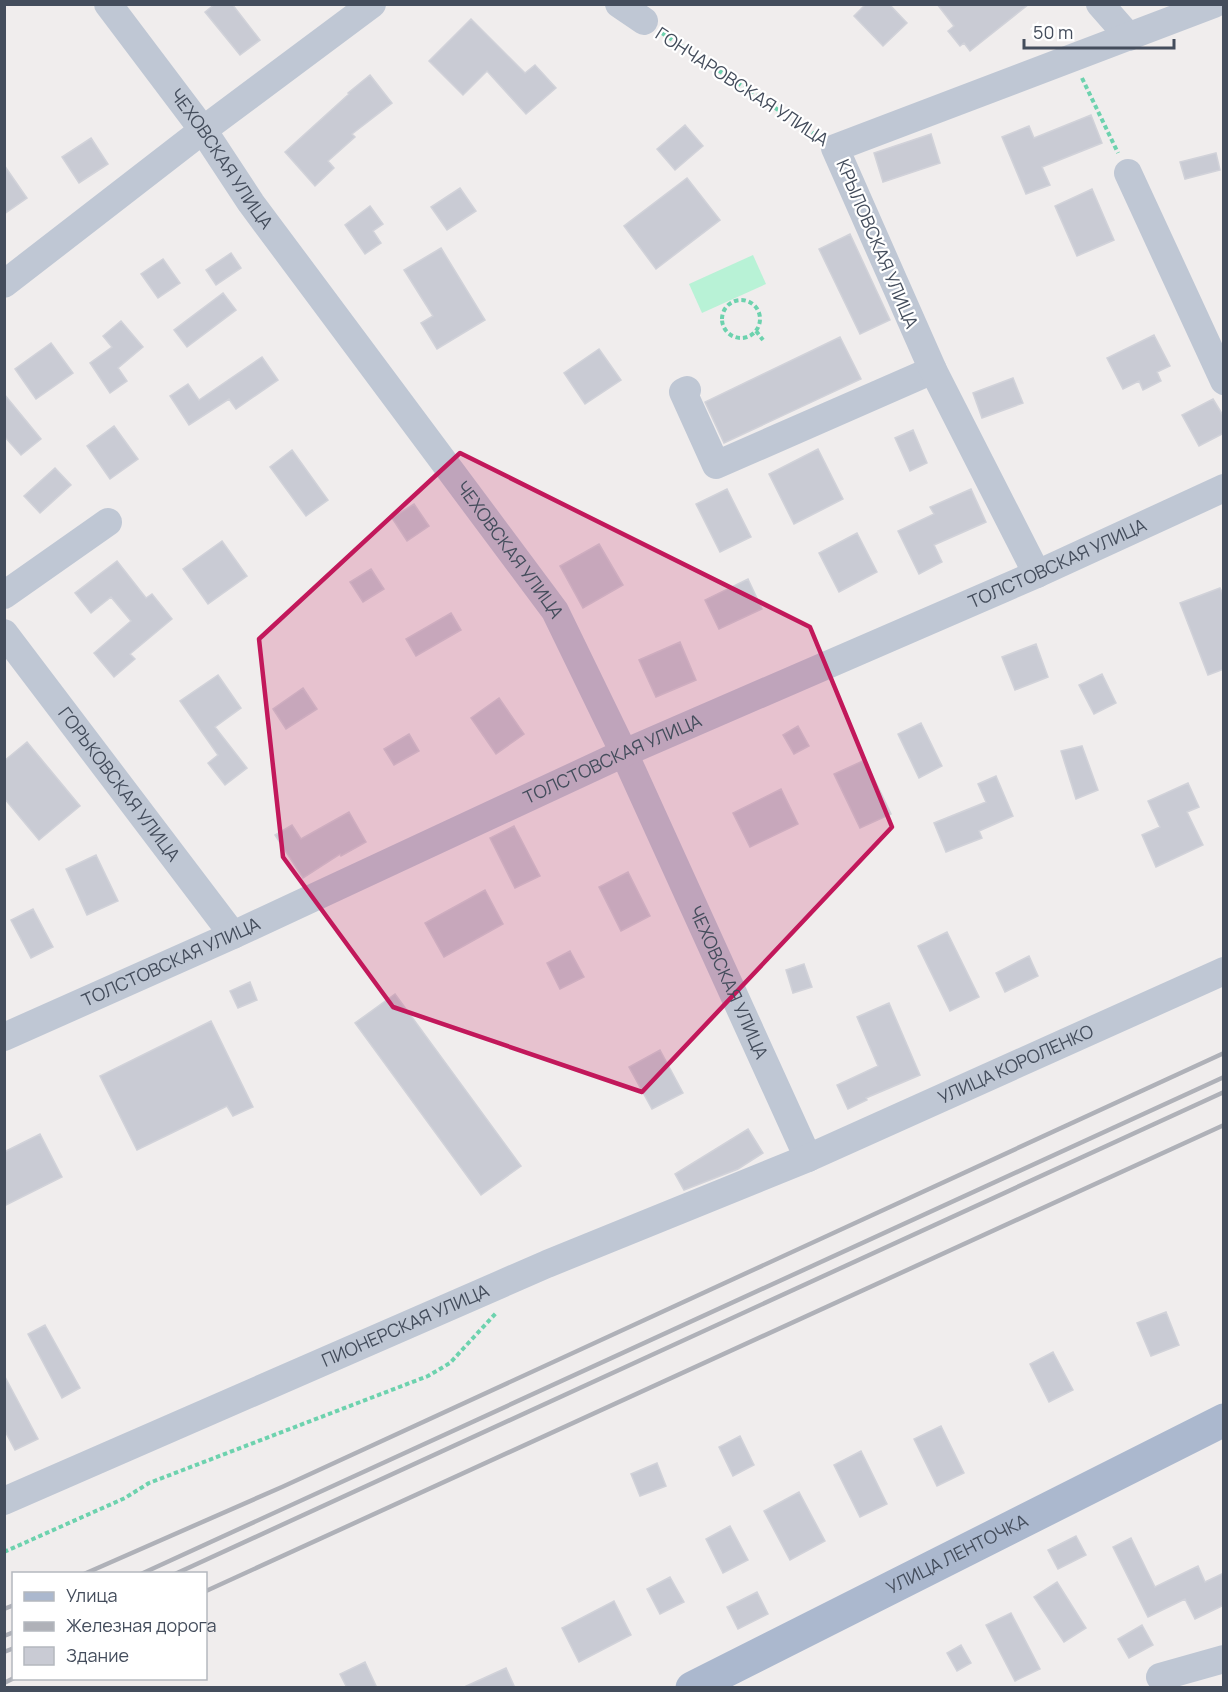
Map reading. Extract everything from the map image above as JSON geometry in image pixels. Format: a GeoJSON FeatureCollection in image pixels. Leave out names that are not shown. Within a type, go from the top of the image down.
{"type":"FeatureCollection","features":[{"type":"Feature","properties":{"kind":"main road","name":"УЛИЦА ЛЕНТОЧКА"},"geometry":{"type":"LineString","coordinates":[[692,1688],[1224,1420]]}},
{"type":"Feature","properties":{"kind":"street","name":"ЧЕХОВСКАЯ УЛИЦА"},"geometry":{"type":"LineString","coordinates":[[108,4],[203,130],[251,203],[555,610],[624,753],[808,1158]]}},
{"type":"Feature","properties":{"kind":"street"},"geometry":{"type":"LineString","coordinates":[[4,284],[203,130],[372,4]]}},
{"type":"Feature","properties":{"kind":"street","name":"ГОНЧАРОВСКАЯ УЛИЦА"},"geometry":{"type":"LineString","coordinates":[[620,4],[644,21]]}},
{"type":"Feature","properties":{"kind":"street"},"geometry":{"type":"LineString","coordinates":[[1100,4],[1129,37]]}},
{"type":"Feature","properties":{"kind":"street","name":"КРЫЛОВСКАЯ УЛИЦА"},"geometry":{"type":"LineString","coordinates":[[1036,574],[933,370],[908,335],[835,148],[1214,4]]}},
{"type":"Feature","properties":{"kind":"street"},"geometry":{"type":"LineString","coordinates":[[1128,173],[1224,381]]}},
{"type":"Feature","properties":{"kind":"street"},"geometry":{"type":"LineString","coordinates":[[687,390],[683,392],[716,465],[933,370]]}},
{"type":"Feature","properties":{"kind":"street","name":"ТОЛСТОВСКАЯ УЛИЦА"},"geometry":{"type":"LineString","coordinates":[[4,1037],[233,935],[624,753],[1036,574],[1224,488]]}},
{"type":"Feature","properties":{"kind":"street"},"geometry":{"type":"LineString","coordinates":[[4,595],[108,522]]}},
{"type":"Feature","properties":{"kind":"street","name":"ГОРЬКОВСКАЯ УЛИЦА"},"geometry":{"type":"LineString","coordinates":[[4,633],[233,935]]}},
{"type":"Feature","properties":{"kind":"street","name":"УЛИЦА КОРОЛЕНКО"},"geometry":{"type":"LineString","coordinates":[[808,1158],[1224,971]]}},
{"type":"Feature","properties":{"kind":"street","name":"ПИОНЕРСКАЯ УЛИЦА"},"geometry":{"type":"LineString","coordinates":[[4,1501],[547,1264],[808,1158]]}},
{"type":"Feature","properties":{"kind":"street"},"geometry":{"type":"LineString","coordinates":[[1160,1677],[1224,1659]]}},
{"type":"Feature","properties":{"kind":"path","name":"ГОНЧАРОВСКАЯ УЛИЦА"},"geometry":{"type":"LineString","coordinates":[[644,21],[835,148]]}},
{"type":"Feature","properties":{"kind":"path"},"geometry":{"type":"LineString","coordinates":[[1073,59],[1128,173]]}},
{"type":"Feature","properties":{"kind":"path"},"geometry":{"type":"LineString","coordinates":[[737,299],[756,308],[760,321],[756,331],[745,338],[736,338],[726,331],[723,325],[723,314],[726,308],[737,299]]}},
{"type":"Feature","properties":{"kind":"path"},"geometry":{"type":"LineString","coordinates":[[756,331],[764,340]]}},
{"type":"Feature","properties":{"kind":"path"},"geometry":{"type":"LineString","coordinates":[[4,1552],[125,1498],[149,1483],[428,1376],[450,1363],[498,1310]]}},
{"type":"Feature","properties":{"kind":"highlighted area"},"geometry":{"type":"Polygon","coordinates":[[[460,453],[810,627],[892,827],[642,1092],[393,1007],[283,857],[259,639],[460,453]]]}},
{"type":"Feature","properties":{"kind":"green space"},"geometry":{"type":"Polygon","coordinates":[[[753,255],[766,284],[702,313],[689,284],[753,255]]]}},
{"type":"Feature","properties":{"kind":"building"},"geometry":{"type":"Polygon","coordinates":[[[215,4],[232,4],[260,40],[240,55],[205,12],[215,4]]]}},
{"type":"Feature","properties":{"kind":"building"},"geometry":{"type":"Polygon","coordinates":[[[866,4],[889,4],[907,23],[883,46],[854,16],[866,4]]]}},
{"type":"Feature","properties":{"kind":"building"},"geometry":{"type":"Polygon","coordinates":[[[937,4],[1029,4],[970,51],[964,43],[960,46],[948,31],[954,26],[937,4]]]}},
{"type":"Feature","properties":{"kind":"building"},"geometry":{"type":"Polygon","coordinates":[[[471,19],[525,73],[535,65],[556,88],[526,114],[487,71],[463,95],[429,61],[471,19]]]}},
{"type":"Feature","properties":{"kind":"building"},"geometry":{"type":"Polygon","coordinates":[[[370,75],[392,103],[352,134],[355,137],[328,161],[334,168],[315,186],[285,152],[370,75]]]}},
{"type":"Feature","properties":{"kind":"building"},"geometry":{"type":"Polygon","coordinates":[[[1091,115],[1102,143],[1042,167],[1050,185],[1026,194],[1002,137],[1029,126],[1034,138],[1091,115]]]}},
{"type":"Feature","properties":{"kind":"building"},"geometry":{"type":"Polygon","coordinates":[[[685,125],[703,146],[675,170],[657,149],[685,125]]]}},
{"type":"Feature","properties":{"kind":"building"},"geometry":{"type":"Polygon","coordinates":[[[931,134],[940,163],[883,182],[874,153],[931,134]]]}},
{"type":"Feature","properties":{"kind":"building"},"geometry":{"type":"Polygon","coordinates":[[[91,138],[108,164],[79,183],[62,157],[91,138]]]}},
{"type":"Feature","properties":{"kind":"building"},"geometry":{"type":"Polygon","coordinates":[[[1216,153],[1220,170],[1185,179],[1180,162],[1216,153]]]}},
{"type":"Feature","properties":{"kind":"building"},"geometry":{"type":"Polygon","coordinates":[[[4,165],[27,198],[4,214],[4,165]]]}},
{"type":"Feature","properties":{"kind":"building"},"geometry":{"type":"Polygon","coordinates":[[[687,178],[720,220],[656,269],[624,226],[687,178]]]}},
{"type":"Feature","properties":{"kind":"building"},"geometry":{"type":"Polygon","coordinates":[[[460,188],[476,211],[447,230],[431,207],[460,188]]]}},
{"type":"Feature","properties":{"kind":"building"},"geometry":{"type":"Polygon","coordinates":[[[1092,189],[1114,240],[1077,256],[1055,206],[1092,189]]]}},
{"type":"Feature","properties":{"kind":"building"},"geometry":{"type":"Polygon","coordinates":[[[370,206],[383,224],[373,231],[381,243],[365,254],[345,225],[370,206]]]}},
{"type":"Feature","properties":{"kind":"building"},"geometry":{"type":"Polygon","coordinates":[[[850,234],[890,320],[860,334],[819,249],[850,234]]]}},
{"type":"Feature","properties":{"kind":"building"},"geometry":{"type":"Polygon","coordinates":[[[441,248],[485,320],[437,349],[421,323],[433,316],[404,270],[441,248]]]}},
{"type":"Feature","properties":{"kind":"building"},"geometry":{"type":"Polygon","coordinates":[[[231,253],[241,268],[216,285],[206,270],[231,253]]]}},
{"type":"Feature","properties":{"kind":"building"},"geometry":{"type":"Polygon","coordinates":[[[163,259],[180,283],[158,298],[141,274],[163,259]]]}},
{"type":"Feature","properties":{"kind":"building"},"geometry":{"type":"Polygon","coordinates":[[[223,293],[236,310],[187,347],[174,330],[223,293]]]}},
{"type":"Feature","properties":{"kind":"building"},"geometry":{"type":"Polygon","coordinates":[[[121,321],[143,347],[118,368],[127,381],[110,393],[90,363],[112,347],[103,336],[121,321]]]}},
{"type":"Feature","properties":{"kind":"building"},"geometry":{"type":"Polygon","coordinates":[[[1154,335],[1170,366],[1157,372],[1161,381],[1143,390],[1139,381],[1123,389],[1107,358],[1154,335]]]}},
{"type":"Feature","properties":{"kind":"building"},"geometry":{"type":"Polygon","coordinates":[[[840,337],[861,379],[724,443],[705,402],[840,337]]]}},
{"type":"Feature","properties":{"kind":"building"},"geometry":{"type":"Polygon","coordinates":[[[51,343],[73,373],[36,399],[15,369],[51,343]]]}},
{"type":"Feature","properties":{"kind":"building"},"geometry":{"type":"Polygon","coordinates":[[[599,349],[621,380],[585,404],[564,373],[599,349]]]}},
{"type":"Feature","properties":{"kind":"building"},"geometry":{"type":"Polygon","coordinates":[[[262,357],[278,380],[236,409],[229,399],[189,425],[170,396],[188,384],[199,400],[262,357]]]}},
{"type":"Feature","properties":{"kind":"building"},"geometry":{"type":"Polygon","coordinates":[[[1013,378],[1023,403],[982,418],[973,393],[1013,378]]]}},
{"type":"Feature","properties":{"kind":"building"},"geometry":{"type":"Polygon","coordinates":[[[4,394],[41,439],[21,455],[4,436],[4,394]]]}},
{"type":"Feature","properties":{"kind":"building"},"geometry":{"type":"Polygon","coordinates":[[[1213,399],[1224,417],[1224,433],[1199,446],[1182,415],[1213,399]]]}},
{"type":"Feature","properties":{"kind":"building"},"geometry":{"type":"Polygon","coordinates":[[[114,426],[138,459],[110,479],[87,446],[114,426]]]}},
{"type":"Feature","properties":{"kind":"building"},"geometry":{"type":"Polygon","coordinates":[[[913,430],[927,463],[910,471],[895,438],[913,430]]]}},
{"type":"Feature","properties":{"kind":"building"},"geometry":{"type":"Polygon","coordinates":[[[818,449],[843,499],[794,524],[769,474],[818,449]]]}},
{"type":"Feature","properties":{"kind":"building"},"geometry":{"type":"Polygon","coordinates":[[[292,450],[328,500],[306,516],[270,467],[292,450]]]}},
{"type":"Feature","properties":{"kind":"building"},"geometry":{"type":"Polygon","coordinates":[[[55,468],[71,485],[40,513],[24,496],[55,468]]]}},
{"type":"Feature","properties":{"kind":"building"},"geometry":{"type":"Polygon","coordinates":[[[727,489],[751,537],[720,552],[696,504],[727,489]]]}},
{"type":"Feature","properties":{"kind":"building"},"geometry":{"type":"Polygon","coordinates":[[[971,489],[986,522],[934,545],[942,562],[919,574],[898,531],[934,514],[930,507],[971,489]]]}},
{"type":"Feature","properties":{"kind":"building"},"geometry":{"type":"Polygon","coordinates":[[[414,504],[429,526],[407,541],[392,518],[414,504]]]}},
{"type":"Feature","properties":{"kind":"building"},"geometry":{"type":"Polygon","coordinates":[[[857,533],[877,572],[839,592],[819,553],[857,533]]]}},
{"type":"Feature","properties":{"kind":"building"},"geometry":{"type":"Polygon","coordinates":[[[222,541],[247,576],[208,604],[183,569],[222,541]]]}},
{"type":"Feature","properties":{"kind":"building"},"geometry":{"type":"Polygon","coordinates":[[[599,544],[623,585],[583,608],[560,566],[599,544]]]}},
{"type":"Feature","properties":{"kind":"building"},"geometry":{"type":"Polygon","coordinates":[[[117,561],[146,598],[152,594],[172,619],[130,654],[135,659],[114,677],[94,653],[131,621],[111,597],[91,613],[75,593],[117,561]]]}},
{"type":"Feature","properties":{"kind":"building"},"geometry":{"type":"Polygon","coordinates":[[[371,569],[384,589],[363,602],[350,582],[371,569]]]}},
{"type":"Feature","properties":{"kind":"building"},"geometry":{"type":"Polygon","coordinates":[[[748,579],[762,609],[719,629],[705,600],[748,579]]]}},
{"type":"Feature","properties":{"kind":"building"},"geometry":{"type":"Polygon","coordinates":[[[1220,588],[1224,596],[1224,669],[1208,675],[1180,603],[1220,588]]]}},
{"type":"Feature","properties":{"kind":"building"},"geometry":{"type":"Polygon","coordinates":[[[451,613],[461,630],[416,656],[406,639],[451,613]]]}},
{"type":"Feature","properties":{"kind":"building"},"geometry":{"type":"Polygon","coordinates":[[[680,642],[696,680],[656,697],[639,660],[680,642]]]}},
{"type":"Feature","properties":{"kind":"building"},"geometry":{"type":"Polygon","coordinates":[[[1036,644],[1048,677],[1015,690],[1002,657],[1036,644]]]}},
{"type":"Feature","properties":{"kind":"building"},"geometry":{"type":"Polygon","coordinates":[[[1102,674],[1116,703],[1094,714],[1079,685],[1102,674]]]}},
{"type":"Feature","properties":{"kind":"building"},"geometry":{"type":"Polygon","coordinates":[[[218,675],[241,708],[215,727],[247,768],[225,785],[208,763],[218,755],[180,701],[218,675]]]}},
{"type":"Feature","properties":{"kind":"building"},"geometry":{"type":"Polygon","coordinates":[[[303,688],[317,709],[286,729],[273,709],[303,688]]]}},
{"type":"Feature","properties":{"kind":"building"},"geometry":{"type":"Polygon","coordinates":[[[499,698],[524,734],[496,754],[471,718],[499,698]]]}},
{"type":"Feature","properties":{"kind":"building"},"geometry":{"type":"Polygon","coordinates":[[[921,723],[942,766],[919,778],[898,734],[921,723]]]}},
{"type":"Feature","properties":{"kind":"building"},"geometry":{"type":"Polygon","coordinates":[[[798,726],[809,746],[794,754],[783,735],[798,726]]]}},
{"type":"Feature","properties":{"kind":"building"},"geometry":{"type":"Polygon","coordinates":[[[409,734],[419,751],[394,765],[384,749],[409,734]]]}},
{"type":"Feature","properties":{"kind":"building"},"geometry":{"type":"Polygon","coordinates":[[[27,742],[80,806],[39,840],[4,798],[4,761],[27,742]]]}},
{"type":"Feature","properties":{"kind":"building"},"geometry":{"type":"Polygon","coordinates":[[[1082,746],[1098,790],[1076,799],[1061,751],[1082,746]]]}},
{"type":"Feature","properties":{"kind":"building"},"geometry":{"type":"Polygon","coordinates":[[[865,760],[891,814],[860,828],[834,774],[865,760]]]}},
{"type":"Feature","properties":{"kind":"building"},"geometry":{"type":"Polygon","coordinates":[[[996,776],[1013,816],[979,831],[982,838],[946,852],[934,823],[986,802],[978,784],[996,776]]]}},
{"type":"Feature","properties":{"kind":"building"},"geometry":{"type":"Polygon","coordinates":[[[1188,783],[1199,807],[1187,812],[1203,845],[1156,867],[1142,835],[1160,827],[1148,801],[1188,783]]]}},
{"type":"Feature","properties":{"kind":"building"},"geometry":{"type":"Polygon","coordinates":[[[781,789],[798,824],[750,847],[733,813],[781,789]]]}},
{"type":"Feature","properties":{"kind":"building"},"geometry":{"type":"Polygon","coordinates":[[[349,812],[366,842],[341,856],[340,854],[303,878],[275,835],[292,825],[301,839],[349,812]]]}},
{"type":"Feature","properties":{"kind":"building"},"geometry":{"type":"Polygon","coordinates":[[[514,826],[540,876],[515,888],[490,838],[514,826]]]}},
{"type":"Feature","properties":{"kind":"building"},"geometry":{"type":"Polygon","coordinates":[[[96,855],[118,901],[87,915],[66,869],[96,855]]]}},
{"type":"Feature","properties":{"kind":"building"},"geometry":{"type":"Polygon","coordinates":[[[628,872],[650,916],[621,931],[599,887],[628,872]]]}},
{"type":"Feature","properties":{"kind":"building"},"geometry":{"type":"Polygon","coordinates":[[[485,890],[503,924],[444,957],[425,923],[485,890]]]}},
{"type":"Feature","properties":{"kind":"building"},"geometry":{"type":"Polygon","coordinates":[[[33,909],[53,947],[31,958],[11,920],[33,909]]]}},
{"type":"Feature","properties":{"kind":"building"},"geometry":{"type":"Polygon","coordinates":[[[947,932],[979,997],[950,1011],[918,946],[947,932]]]}},
{"type":"Feature","properties":{"kind":"building"},"geometry":{"type":"Polygon","coordinates":[[[570,951],[584,977],[560,989],[547,963],[570,951]]]}},
{"type":"Feature","properties":{"kind":"building"},"geometry":{"type":"Polygon","coordinates":[[[1029,956],[1038,976],[1005,992],[996,973],[1029,956]]]}},
{"type":"Feature","properties":{"kind":"building"},"geometry":{"type":"Polygon","coordinates":[[[804,964],[812,987],[793,993],[786,970],[804,964]]]}},
{"type":"Feature","properties":{"kind":"building"},"geometry":{"type":"Polygon","coordinates":[[[250,982],[257,1000],[238,1008],[230,991],[250,982]]]}},
{"type":"Feature","properties":{"kind":"building"},"geometry":{"type":"Polygon","coordinates":[[[395,994],[521,1166],[481,1195],[355,1023],[395,994]]]}},
{"type":"Feature","properties":{"kind":"building"},"geometry":{"type":"Polygon","coordinates":[[[889,1003],[920,1075],[866,1098],[867,1100],[848,1109],[837,1085],[878,1066],[857,1017],[889,1003]]]}},
{"type":"Feature","properties":{"kind":"building"},"geometry":{"type":"Polygon","coordinates":[[[211,1021],[253,1107],[233,1116],[227,1106],[137,1150],[100,1076],[211,1021]]]}},
{"type":"Feature","properties":{"kind":"building"},"geometry":{"type":"Polygon","coordinates":[[[660,1050],[683,1093],[652,1109],[629,1067],[660,1050]]]}},
{"type":"Feature","properties":{"kind":"building"},"geometry":{"type":"Polygon","coordinates":[[[748,1129],[763,1153],[738,1169],[684,1190],[675,1174],[748,1129]]]}},
{"type":"Feature","properties":{"kind":"building"},"geometry":{"type":"Polygon","coordinates":[[[40,1134],[62,1177],[4,1206],[4,1152],[40,1134]]]}},
{"type":"Feature","properties":{"kind":"building"},"geometry":{"type":"Polygon","coordinates":[[[1166,1312],[1179,1345],[1151,1356],[1137,1323],[1166,1312]]]}},
{"type":"Feature","properties":{"kind":"building"},"geometry":{"type":"Polygon","coordinates":[[[45,1325],[80,1388],[62,1398],[28,1334],[45,1325]]]}},
{"type":"Feature","properties":{"kind":"building"},"geometry":{"type":"Polygon","coordinates":[[[1053,1352],[1073,1390],[1049,1402],[1030,1364],[1053,1352]]]}},
{"type":"Feature","properties":{"kind":"building"},"geometry":{"type":"Polygon","coordinates":[[[4,1375],[38,1439],[15,1450],[4,1429],[4,1375]]]}},
{"type":"Feature","properties":{"kind":"building"},"geometry":{"type":"Polygon","coordinates":[[[941,1426],[964,1473],[937,1486],[914,1439],[941,1426]]]}},
{"type":"Feature","properties":{"kind":"building"},"geometry":{"type":"Polygon","coordinates":[[[740,1436],[754,1465],[733,1476],[719,1447],[740,1436]]]}},
{"type":"Feature","properties":{"kind":"building"},"geometry":{"type":"Polygon","coordinates":[[[861,1451],[887,1504],[860,1517],[834,1465],[861,1451]]]}},
{"type":"Feature","properties":{"kind":"building"},"geometry":{"type":"Polygon","coordinates":[[[657,1463],[666,1486],[640,1496],[631,1474],[657,1463]]]}},
{"type":"Feature","properties":{"kind":"building"},"geometry":{"type":"Polygon","coordinates":[[[799,1492],[825,1541],[790,1560],[764,1511],[799,1492]]]}},
{"type":"Feature","properties":{"kind":"building"},"geometry":{"type":"Polygon","coordinates":[[[730,1526],[748,1560],[723,1573],[706,1539],[730,1526]]]}},
{"type":"Feature","properties":{"kind":"building"},"geometry":{"type":"Polygon","coordinates":[[[1076,1536],[1086,1555],[1058,1569],[1048,1550],[1076,1536]]]}},
{"type":"Feature","properties":{"kind":"building"},"geometry":{"type":"Polygon","coordinates":[[[1131,1538],[1155,1587],[1198,1566],[1205,1582],[1224,1573],[1224,1605],[1195,1619],[1185,1599],[1148,1617],[1113,1547],[1131,1538]]]}},
{"type":"Feature","properties":{"kind":"building"},"geometry":{"type":"Polygon","coordinates":[[[670,1577],[684,1602],[660,1614],[647,1589],[670,1577]]]}},
{"type":"Feature","properties":{"kind":"building"},"geometry":{"type":"Polygon","coordinates":[[[1057,1582],[1086,1628],[1064,1642],[1034,1597],[1057,1582]]]}},
{"type":"Feature","properties":{"kind":"building"},"geometry":{"type":"Polygon","coordinates":[[[757,1592],[768,1614],[738,1629],[727,1607],[757,1592]]]}},
{"type":"Feature","properties":{"kind":"building"},"geometry":{"type":"Polygon","coordinates":[[[614,1601],[631,1635],[579,1662],[562,1628],[614,1601]]]}},
{"type":"Feature","properties":{"kind":"building"},"geometry":{"type":"Polygon","coordinates":[[[1011,1613],[1040,1669],[1015,1681],[986,1625],[1011,1613]]]}},
{"type":"Feature","properties":{"kind":"building"},"geometry":{"type":"Polygon","coordinates":[[[1142,1625],[1153,1645],[1129,1658],[1118,1639],[1142,1625]]]}},
{"type":"Feature","properties":{"kind":"building"},"geometry":{"type":"Polygon","coordinates":[[[961,1645],[971,1663],[957,1671],[947,1653],[961,1645]]]}},
{"type":"Feature","properties":{"kind":"building"},"geometry":{"type":"Polygon","coordinates":[[[365,1662],[377,1688],[347,1688],[340,1674],[365,1662]]]}},
{"type":"Feature","properties":{"kind":"building"},"geometry":{"type":"Polygon","coordinates":[[[506,1668],[515,1688],[462,1688],[506,1668]]]}},
{"type":"Feature","properties":{"kind":"railway"},"geometry":{"type":"LineString","coordinates":[[89,1572],[282,1487],[1224,1053]]}},
{"type":"Feature","properties":{"kind":"railway"},"geometry":{"type":"LineString","coordinates":[[145,1572],[1224,1077]]}},
{"type":"Feature","properties":{"kind":"railway"},"geometry":{"type":"LineString","coordinates":[[179,1572],[1224,1092]]}},
{"type":"Feature","properties":{"kind":"railway"},"geometry":{"type":"LineString","coordinates":[[207,1591],[1224,1125]]}},
{"type":"Feature","properties":{"kind":"railway"},"geometry":{"type":"LineString","coordinates":[[4,1609],[12,1606]]}},
{"type":"Feature","properties":{"kind":"railway"},"geometry":{"type":"LineString","coordinates":[[4,1636],[12,1633]]}},
{"type":"Feature","properties":{"kind":"railway"},"geometry":{"type":"LineString","coordinates":[[4,1652],[12,1649]]}},
{"type":"Feature","properties":{"kind":"railway"},"geometry":{"type":"LineString","coordinates":[[4,1683],[12,1679]]}}]}
